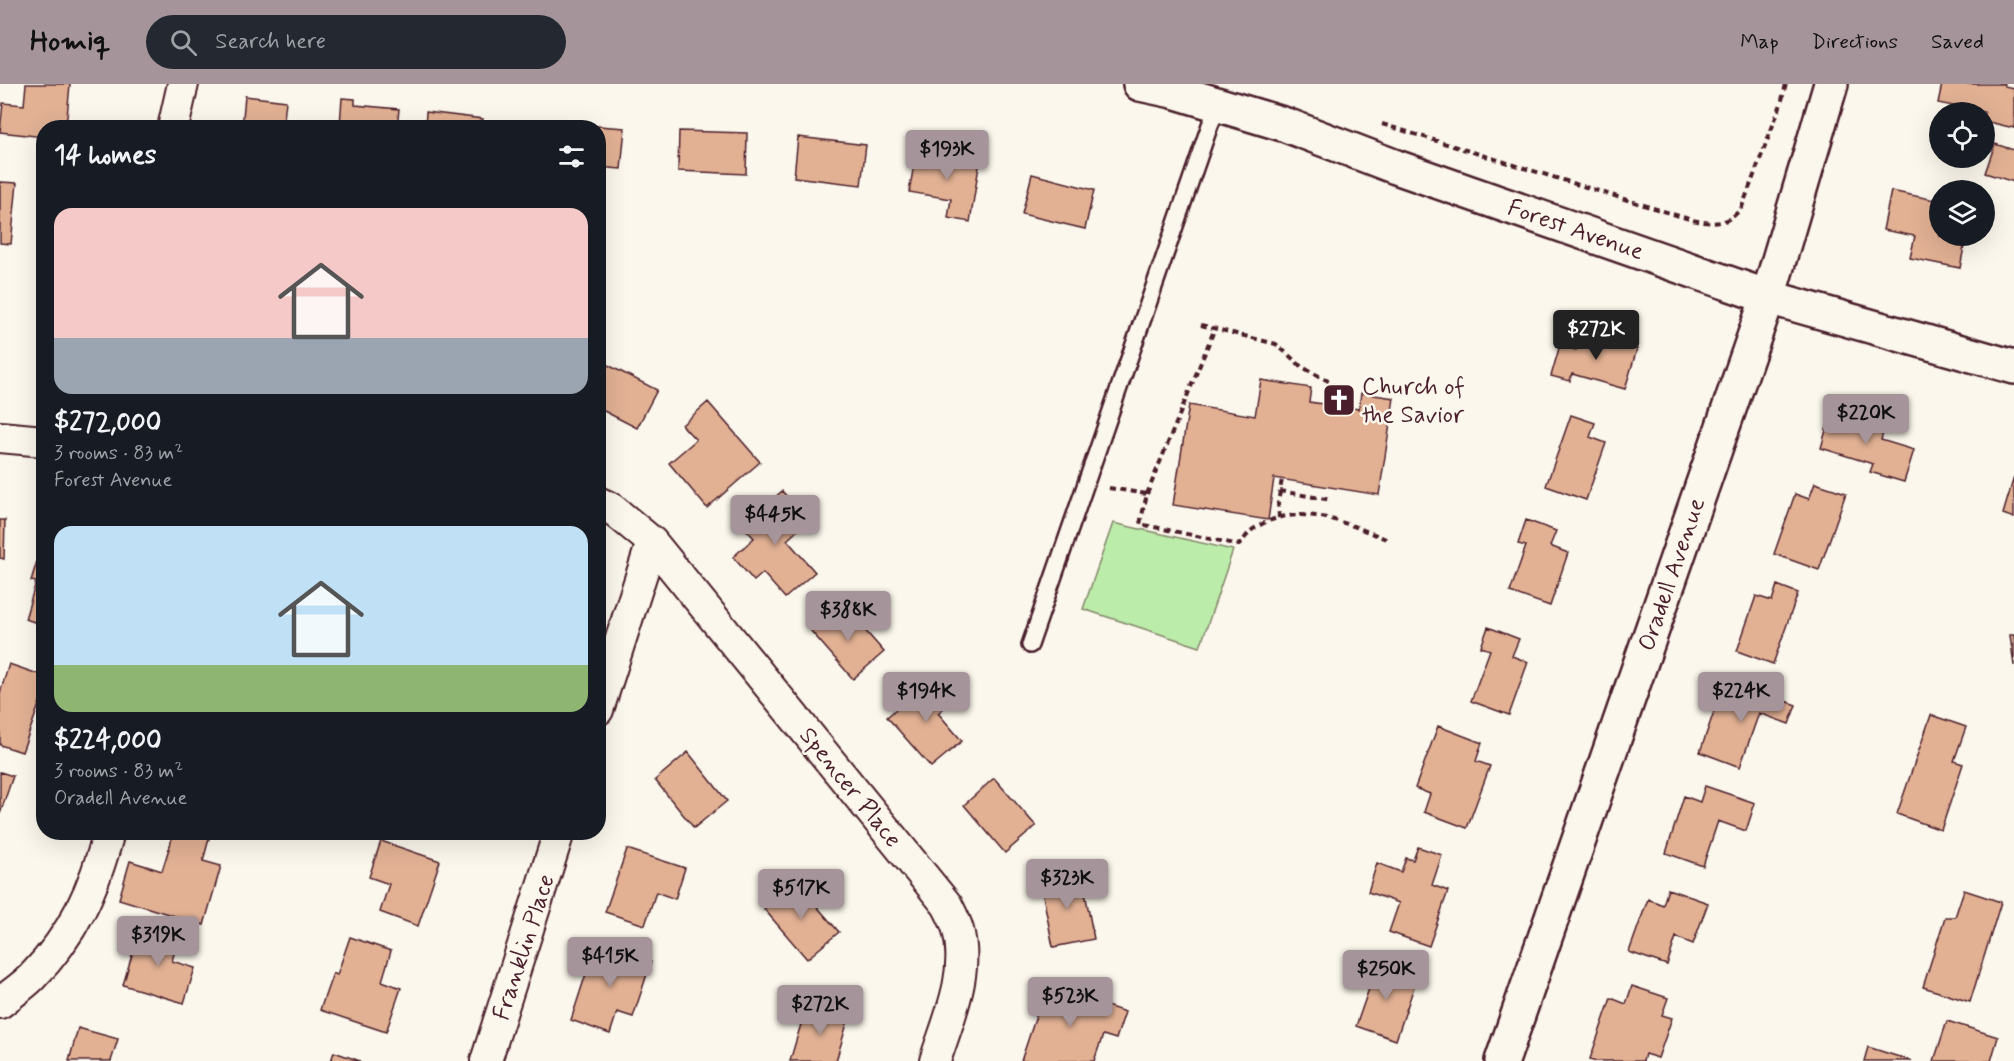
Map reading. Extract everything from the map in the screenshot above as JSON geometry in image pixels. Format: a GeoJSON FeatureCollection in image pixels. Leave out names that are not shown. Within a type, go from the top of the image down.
{"type":"FeatureCollection","features":[{"type":"Feature","properties":{"kind":"main road","name":"Oradell Avenue"},"geometry":{"type":"LineString","coordinates":[[1502,1061],[1768,297],[1831,84]]}},
{"type":"Feature","properties":{"kind":"main road","name":"Forest Avenue"},"geometry":{"type":"LineString","coordinates":[[1145,85],[1286,125],[1396,167],[1768,297],[2014,367]]}},
{"type":"Feature","properties":{"kind":"street"},"geometry":{"type":"LineString","coordinates":[[175,120],[183,84]]}},
{"type":"Feature","properties":{"kind":"street"},"geometry":{"type":"LineString","coordinates":[[0,436],[36,440]]}},
{"type":"Feature","properties":{"kind":"street","name":"Spencer Place"},"geometry":{"type":"LineString","coordinates":[[606,506],[652,542],[947,905],[958,930],[962,961],[958,989],[935,1061]]}},
{"type":"Feature","properties":{"kind":"street"},"geometry":{"type":"LineString","coordinates":[[606,685],[652,542]]}},
{"type":"Feature","properties":{"kind":"street"},"geometry":{"type":"LineString","coordinates":[[0,1003],[31,978],[61,944],[84,906],[107,840]]}},
{"type":"Feature","properties":{"kind":"street","name":"Franklin Place"},"geometry":{"type":"LineString","coordinates":[[486,1061],[556,840]]}},
{"type":"Feature","properties":{"kind":"lane"},"geometry":{"type":"LineString","coordinates":[[1030,645],[1210,125],[1219,105]]}},
{"type":"Feature","properties":{"kind":"path"},"geometry":{"type":"LineString","coordinates":[[1377,122],[1712,224],[1736,216],[1742,207],[1781,104],[1786,84]]}},
{"type":"Feature","properties":{"kind":"path"},"geometry":{"type":"LineString","coordinates":[[1201,325],[1276,344],[1302,367],[1332,383],[1345,408]]}},
{"type":"Feature","properties":{"kind":"path"},"geometry":{"type":"LineString","coordinates":[[1215,328],[1147,494],[1140,524],[1239,545],[1254,528],[1279,518],[1303,515],[1322,516],[1345,522],[1386,539]]}},
{"type":"Feature","properties":{"kind":"path"},"geometry":{"type":"LineString","coordinates":[[1279,518],[1278,503],[1282,479]]}},
{"type":"Feature","properties":{"kind":"path"},"geometry":{"type":"LineString","coordinates":[[1108,488],[1147,494]]}},
{"type":"Feature","properties":{"kind":"path"},"geometry":{"type":"LineString","coordinates":[[1280,491],[1331,500]]}},
{"type":"Feature","properties":{"kind":"green space"},"geometry":{"type":"Polygon","coordinates":[[[1113,523],[1233,550],[1200,647],[1083,609],[1113,523]]]}},
{"type":"Feature","properties":{"kind":"building"},"geometry":{"type":"Polygon","coordinates":[[[26,84],[70,84],[67,120],[36,120],[36,136],[0,132],[3,103],[24,105],[26,84]]]}},
{"type":"Feature","properties":{"kind":"building"},"geometry":{"type":"Polygon","coordinates":[[[1942,84],[2004,84],[2004,86],[2014,88],[2014,128],[1995,124],[1995,102],[1938,102],[1942,84]]]}},
{"type":"Feature","properties":{"kind":"building"},"geometry":{"type":"Polygon","coordinates":[[[245,96],[286,101],[284,120],[243,120],[245,96]]]}},
{"type":"Feature","properties":{"kind":"building"},"geometry":{"type":"Polygon","coordinates":[[[342,98],[355,99],[355,105],[399,109],[398,120],[340,120],[342,98]]]}},
{"type":"Feature","properties":{"kind":"building"},"geometry":{"type":"Polygon","coordinates":[[[426,112],[483,119],[483,120],[426,120],[426,112]]]}},
{"type":"Feature","properties":{"kind":"building"},"geometry":{"type":"Polygon","coordinates":[[[606,127],[625,128],[621,169],[606,168],[606,127]]]}},
{"type":"Feature","properties":{"kind":"building"},"geometry":{"type":"Polygon","coordinates":[[[679,131],[747,133],[746,174],[678,171],[679,131]]]}},
{"type":"Feature","properties":{"kind":"building"},"geometry":{"type":"Polygon","coordinates":[[[798,137],[866,145],[861,185],[794,177],[798,137]]]}},
{"type":"Feature","properties":{"kind":"building"},"geometry":{"type":"Polygon","coordinates":[[[1995,144],[2014,150],[2014,182],[1985,173],[1987,168],[1995,168],[1995,144]]]}},
{"type":"Feature","properties":{"kind":"building"},"geometry":{"type":"Polygon","coordinates":[[[917,149],[980,160],[970,222],[948,218],[951,199],[909,192],[917,149]]]}},
{"type":"Feature","properties":{"kind":"building"},"geometry":{"type":"Polygon","coordinates":[[[1032,174],[1094,190],[1085,229],[1022,214],[1032,174]]]}},
{"type":"Feature","properties":{"kind":"building"},"geometry":{"type":"Polygon","coordinates":[[[0,182],[17,183],[11,244],[0,243],[0,182]]]}},
{"type":"Feature","properties":{"kind":"building"},"geometry":{"type":"Polygon","coordinates":[[[1891,191],[1929,199],[1929,246],[1964,246],[1960,268],[1910,258],[1915,236],[1883,230],[1891,191]]]}},
{"type":"Feature","properties":{"kind":"building"},"geometry":{"type":"Polygon","coordinates":[[[1582,333],[1637,349],[1625,389],[1572,374],[1570,381],[1551,376],[1560,345],[1576,350],[1582,333]]]}},
{"type":"Feature","properties":{"kind":"building"},"geometry":{"type":"Polygon","coordinates":[[[606,364],[657,390],[637,428],[606,412],[606,364]]]}},
{"type":"Feature","properties":{"kind":"building"},"geometry":{"type":"Polygon","coordinates":[[[1261,380],[1311,388],[1309,402],[1359,409],[1361,393],[1394,398],[1379,495],[1274,478],[1268,520],[1173,505],[1189,405],[1255,416],[1261,380]]]}},
{"type":"Feature","properties":{"kind":"building"},"geometry":{"type":"Polygon","coordinates":[[[708,402],[760,462],[707,508],[669,463],[696,440],[682,425],[708,402]]]}},
{"type":"Feature","properties":{"kind":"building"},"geometry":{"type":"Polygon","coordinates":[[[1832,409],[1885,425],[1881,440],[1914,450],[1904,482],[1870,472],[1873,464],[1821,448],[1832,409]]]}},
{"type":"Feature","properties":{"kind":"building"},"geometry":{"type":"Polygon","coordinates":[[[1571,415],[1595,423],[1590,437],[1606,443],[1586,500],[1546,486],[1571,415]]]}},
{"type":"Feature","properties":{"kind":"building"},"geometry":{"type":"Polygon","coordinates":[[[2014,477],[2014,518],[2003,514],[2014,477]]]}},
{"type":"Feature","properties":{"kind":"building"},"geometry":{"type":"Polygon","coordinates":[[[1815,483],[1846,493],[1819,570],[1774,554],[1795,494],[1809,499],[1815,483]]]}},
{"type":"Feature","properties":{"kind":"building"},"geometry":{"type":"Polygon","coordinates":[[[782,491],[808,521],[787,540],[815,572],[785,598],[763,573],[754,581],[733,557],[754,538],[743,526],[782,491]]]}},
{"type":"Feature","properties":{"kind":"building"},"geometry":{"type":"Polygon","coordinates":[[[0,520],[5,520],[4,559],[0,558],[0,520]]]}},
{"type":"Feature","properties":{"kind":"building"},"geometry":{"type":"Polygon","coordinates":[[[1526,520],[1556,531],[1550,546],[1568,553],[1550,606],[1510,592],[1526,546],[1518,544],[1526,520]]]}},
{"type":"Feature","properties":{"kind":"building"},"geometry":{"type":"Polygon","coordinates":[[[36,564],[36,582],[31,581],[36,564]]]}},
{"type":"Feature","properties":{"kind":"building"},"geometry":{"type":"Polygon","coordinates":[[[36,582],[36,622],[25,619],[36,582]]]}},
{"type":"Feature","properties":{"kind":"building"},"geometry":{"type":"Polygon","coordinates":[[[1777,585],[1798,593],[1773,664],[1737,651],[1756,596],[1772,601],[1777,585]]]}},
{"type":"Feature","properties":{"kind":"building"},"geometry":{"type":"Polygon","coordinates":[[[842,604],[884,652],[853,679],[811,631],[842,604]]]}},
{"type":"Feature","properties":{"kind":"building"},"geometry":{"type":"Polygon","coordinates":[[[1488,627],[1519,639],[1512,656],[1528,662],[1509,715],[1471,701],[1490,650],[1481,647],[1488,627]]]}},
{"type":"Feature","properties":{"kind":"building"},"geometry":{"type":"Polygon","coordinates":[[[2010,635],[2014,635],[2014,666],[2010,635]]]}},
{"type":"Feature","properties":{"kind":"building"},"geometry":{"type":"Polygon","coordinates":[[[9,664],[36,673],[36,713],[22,752],[0,745],[0,693],[9,664]]]}},
{"type":"Feature","properties":{"kind":"building"},"geometry":{"type":"Polygon","coordinates":[[[931,679],[951,702],[938,713],[962,741],[931,767],[887,717],[931,679]]]}},
{"type":"Feature","properties":{"kind":"building"},"geometry":{"type":"Polygon","coordinates":[[[1740,685],[1796,705],[1789,724],[1759,713],[1740,767],[1700,752],[1719,697],[1733,703],[1740,685]]]}},
{"type":"Feature","properties":{"kind":"building"},"geometry":{"type":"Polygon","coordinates":[[[1931,715],[1966,727],[1954,761],[1963,764],[1941,830],[1897,814],[1931,715]]]}},
{"type":"Feature","properties":{"kind":"building"},"geometry":{"type":"Polygon","coordinates":[[[1438,726],[1482,743],[1476,761],[1490,766],[1467,828],[1424,812],[1430,794],[1415,788],[1438,726]]]}},
{"type":"Feature","properties":{"kind":"building"},"geometry":{"type":"Polygon","coordinates":[[[688,752],[727,801],[694,828],[655,780],[688,752]]]}},
{"type":"Feature","properties":{"kind":"building"},"geometry":{"type":"Polygon","coordinates":[[[0,772],[13,776],[0,814],[0,772]]]}},
{"type":"Feature","properties":{"kind":"building"},"geometry":{"type":"Polygon","coordinates":[[[994,778],[1036,826],[1005,853],[964,805],[994,778]]]}},
{"type":"Feature","properties":{"kind":"building"},"geometry":{"type":"Polygon","coordinates":[[[1705,786],[1755,803],[1746,831],[1718,821],[1703,866],[1666,853],[1684,796],[1700,802],[1705,786]]]}},
{"type":"Feature","properties":{"kind":"building"},"geometry":{"type":"Polygon","coordinates":[[[172,840],[209,840],[203,861],[221,866],[204,925],[119,899],[130,861],[162,871],[172,840]]]}},
{"type":"Feature","properties":{"kind":"building"},"geometry":{"type":"Polygon","coordinates":[[[381,841],[440,861],[418,926],[380,912],[389,884],[369,877],[381,841]]]}},
{"type":"Feature","properties":{"kind":"building"},"geometry":{"type":"Polygon","coordinates":[[[1418,847],[1442,855],[1432,885],[1448,891],[1429,946],[1389,932],[1399,903],[1368,892],[1377,863],[1401,872],[1406,858],[1413,860],[1418,847]]]}},
{"type":"Feature","properties":{"kind":"building"},"geometry":{"type":"Polygon","coordinates":[[[627,849],[685,868],[675,899],[656,892],[645,925],[605,912],[627,849]]]}},
{"type":"Feature","properties":{"kind":"building"},"geometry":{"type":"Polygon","coordinates":[[[1081,872],[1094,939],[1053,947],[1040,880],[1081,872]]]}},
{"type":"Feature","properties":{"kind":"building"},"geometry":{"type":"Polygon","coordinates":[[[795,881],[839,932],[807,959],[764,909],[795,881]]]}},
{"type":"Feature","properties":{"kind":"building"},"geometry":{"type":"Polygon","coordinates":[[[1668,889],[1708,903],[1693,944],[1676,937],[1667,965],[1629,952],[1648,899],[1663,905],[1668,889]]]}},
{"type":"Feature","properties":{"kind":"building"},"geometry":{"type":"Polygon","coordinates":[[[1964,890],[2001,902],[1970,1002],[1923,987],[1945,917],[1955,917],[1964,890]]]}},
{"type":"Feature","properties":{"kind":"building"},"geometry":{"type":"Polygon","coordinates":[[[140,928],[178,939],[172,961],[195,968],[184,1003],[123,985],[140,928]]]}},
{"type":"Feature","properties":{"kind":"building"},"geometry":{"type":"Polygon","coordinates":[[[350,937],[391,951],[382,981],[401,988],[386,1032],[320,1010],[333,973],[337,975],[350,937]]]}},
{"type":"Feature","properties":{"kind":"building"},"geometry":{"type":"Polygon","coordinates":[[[596,943],[651,962],[633,1017],[617,1012],[610,1034],[571,1020],[596,943]]]}},
{"type":"Feature","properties":{"kind":"building"},"geometry":{"type":"Polygon","coordinates":[[[1380,957],[1401,964],[1397,977],[1415,984],[1396,1040],[1356,1026],[1380,957]]]}},
{"type":"Feature","properties":{"kind":"building"},"geometry":{"type":"Polygon","coordinates":[[[1046,986],[1125,1012],[1116,1039],[1103,1035],[1094,1061],[1021,1061],[1046,986]]]}},
{"type":"Feature","properties":{"kind":"building"},"geometry":{"type":"Polygon","coordinates":[[[1632,986],[1668,998],[1662,1015],[1672,1018],[1658,1058],[1645,1054],[1643,1061],[1590,1059],[1611,998],[1626,1004],[1632,986]]]}},
{"type":"Feature","properties":{"kind":"building"},"geometry":{"type":"Polygon","coordinates":[[[807,1004],[849,1017],[836,1061],[790,1061],[807,1004]]]}},
{"type":"Feature","properties":{"kind":"building"},"geometry":{"type":"Polygon","coordinates":[[[1947,1021],[1998,1037],[1991,1061],[1934,1061],[1947,1021]]]}},
{"type":"Feature","properties":{"kind":"building"},"geometry":{"type":"Polygon","coordinates":[[[78,1028],[118,1039],[111,1061],[69,1061],[78,1028]]]}},
{"type":"Feature","properties":{"kind":"building"},"geometry":{"type":"Polygon","coordinates":[[[1868,1047],[1912,1061],[1864,1061],[1868,1047]]]}},
{"type":"Feature","properties":{"kind":"building"},"geometry":{"type":"Polygon","coordinates":[[[334,1052],[360,1061],[331,1061],[334,1052]]]}},
{"type":"Feature","properties":{"kind":"place","name":"Church of the Savior"},"geometry":{"type":"Point","coordinates":[1339,400]}}]}
